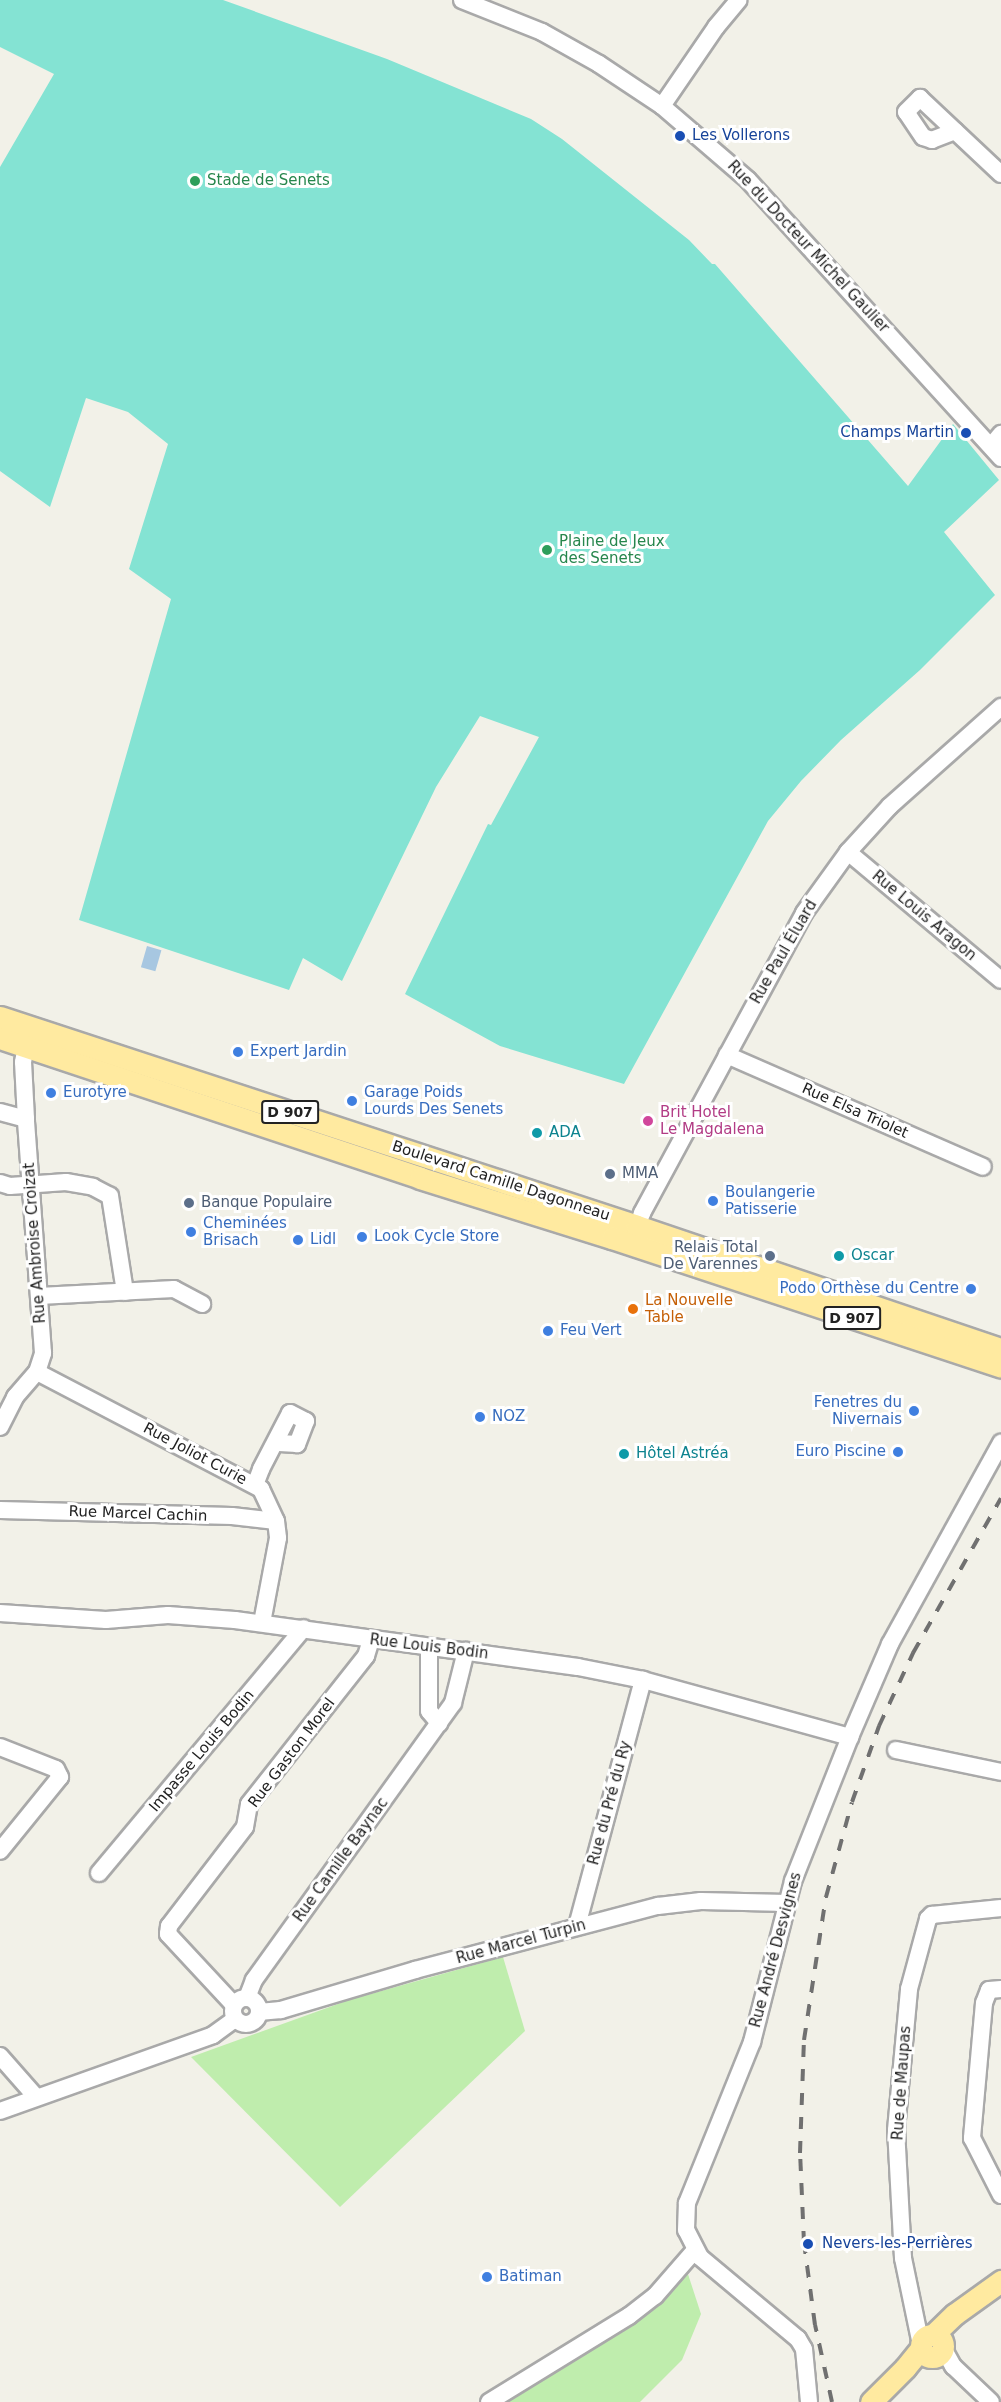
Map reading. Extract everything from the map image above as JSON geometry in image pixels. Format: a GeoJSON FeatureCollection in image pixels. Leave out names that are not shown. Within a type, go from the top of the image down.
{"type":"FeatureCollection","features":[{"type":"Feature","properties":{"kind":"main road","name":"Boulevard Camille Dagonneau"},"geometry":{"type":"LineString","coordinates":[[0,1017],[634,1235],[1001,1367]]}},
{"type":"Feature","properties":{"kind":"main road","name":"Boulevard Camille Dagonneau"},"geometry":{"type":"LineString","coordinates":[[0,1038],[420,1178],[634,1235],[1001,1349]]}},
{"type":"Feature","properties":{"kind":"main road"},"geometry":{"type":"LineString","coordinates":[[871,2402],[905,2368],[932,2346],[971,2304],[1001,2281]]}},
{"type":"Feature","properties":{"kind":"street","name":"Rue du Docteur Michel Gaulier"},"geometry":{"type":"LineString","coordinates":[[462,0],[542,32],[599,64],[662,106],[748,180],[998,446]]}},
{"type":"Feature","properties":{"kind":"street"},"geometry":{"type":"LineString","coordinates":[[662,106],[716,27],[739,0]]}},
{"type":"Feature","properties":{"kind":"street"},"geometry":{"type":"LineString","coordinates":[[955,130],[1001,174]]}},
{"type":"Feature","properties":{"kind":"street","name":"Rue Paul Éluard"},"geometry":{"type":"LineString","coordinates":[[634,1235],[804,913],[848,852],[890,806],[1001,707]]}},
{"type":"Feature","properties":{"kind":"street","name":"Rue Louis Aragon"},"geometry":{"type":"LineString","coordinates":[[848,852],[1001,980]]}},
{"type":"Feature","properties":{"kind":"street","name":"Rue Ambroise Croizat"},"geometry":{"type":"LineString","coordinates":[[26,1046],[23,1062],[26,1119],[43,1353],[37,1372]]}},
{"type":"Feature","properties":{"kind":"street","name":"Rue Elsa Triolet"},"geometry":{"type":"LineString","coordinates":[[727,1055],[983,1167]]}},
{"type":"Feature","properties":{"kind":"street"},"geometry":{"type":"LineString","coordinates":[[0,1112],[26,1119]]}},
{"type":"Feature","properties":{"kind":"street"},"geometry":{"type":"LineString","coordinates":[[0,1183],[10,1186],[66,1182],[93,1187],[110,1196],[125,1292]]}},
{"type":"Feature","properties":{"kind":"street"},"geometry":{"type":"LineString","coordinates":[[39,1296],[174,1289],[202,1304]]}},
{"type":"Feature","properties":{"kind":"street"},"geometry":{"type":"LineString","coordinates":[[0,1427],[15,1397],[37,1372]]}},
{"type":"Feature","properties":{"kind":"street","name":"Rue Joliot Curie"},"geometry":{"type":"LineString","coordinates":[[37,1372],[261,1489],[276,1521],[278,1538],[262,1623]]}},
{"type":"Feature","properties":{"kind":"street"},"geometry":{"type":"LineString","coordinates":[[255,1485],[275,1443]]}},
{"type":"Feature","properties":{"kind":"street","name":"Rue André Desvignes"},"geometry":{"type":"LineString","coordinates":[[809,2402],[804,2349],[798,2340],[700,2257],[686,2230],[684,2217],[687,2203],[752,2042],[793,1881],[850,1737],[890,1644],[1001,1443]]}},
{"type":"Feature","properties":{"kind":"street","name":"Rue Marcel Cachin"},"geometry":{"type":"LineString","coordinates":[[0,1510],[232,1516],[276,1521]]}},
{"type":"Feature","properties":{"kind":"street","name":"Rue Louis Bodin"},"geometry":{"type":"LineString","coordinates":[[0,1613],[106,1620],[168,1615],[262,1623],[371,1640],[578,1667],[643,1680],[850,1737]]}},
{"type":"Feature","properties":{"kind":"street","name":"Impasse Louis Bodin"},"geometry":{"type":"LineString","coordinates":[[99,1873],[304,1628]]}},
{"type":"Feature","properties":{"kind":"street","name":"Rue Gaston Morel"},"geometry":{"type":"LineString","coordinates":[[239,2007],[168,1934],[169,1926],[245,1827],[249,1804],[366,1656],[371,1640]]}},
{"type":"Feature","properties":{"kind":"street"},"geometry":{"type":"LineString","coordinates":[[429,1647],[429,1711],[439,1724]]}},
{"type":"Feature","properties":{"kind":"street","name":"Rue Camille Baynac"},"geometry":{"type":"LineString","coordinates":[[239,2007],[254,1980],[453,1703],[466,1651]]}},
{"type":"Feature","properties":{"kind":"street","name":"Rue du Pré du Ry"},"geometry":{"type":"LineString","coordinates":[[577,1926],[643,1680]]}},
{"type":"Feature","properties":{"kind":"street"},"geometry":{"type":"LineString","coordinates":[[0,1747],[56,1769],[60,1777],[0,1851]]}},
{"type":"Feature","properties":{"kind":"street"},"geometry":{"type":"LineString","coordinates":[[896,1750],[1001,1772]]}},
{"type":"Feature","properties":{"kind":"street","name":"Rue Marcel Turpin"},"geometry":{"type":"LineString","coordinates":[[239,2007],[242,2024],[250,2024],[259,2012],[281,2010],[415,1970],[658,1906],[701,1901],[787,1903]]}},
{"type":"Feature","properties":{"kind":"street","name":"Rue de Maupas"},"geometry":{"type":"LineString","coordinates":[[932,2346],[903,2258],[896,2130],[909,1989],[928,1919],[932,1915],[1001,1908]]}},
{"type":"Feature","properties":{"kind":"street"},"geometry":{"type":"LineString","coordinates":[[1001,1989],[989,1990],[984,2002],[972,2138],[1001,2195]]}},
{"type":"Feature","properties":{"kind":"street"},"geometry":{"type":"LineString","coordinates":[[0,2111],[213,2036],[239,2007],[255,2001],[259,2012]]}},
{"type":"Feature","properties":{"kind":"street"},"geometry":{"type":"LineString","coordinates":[[0,2056],[36,2097]]}},
{"type":"Feature","properties":{"kind":"street"},"geometry":{"type":"LineString","coordinates":[[489,2402],[628,2316],[655,2296],[695,2250]]}},
{"type":"Feature","properties":{"kind":"street"},"geometry":{"type":"LineString","coordinates":[[932,2346],[991,2402]]}},
{"type":"Feature","properties":{"kind":"green space"},"geometry":{"type":"Polygon","coordinates":[[[503,1957],[525,2031],[340,2207],[191,2057],[349,2000],[503,1957]]]}},
{"type":"Feature","properties":{"kind":"green space"},"geometry":{"type":"Polygon","coordinates":[[[686,2268],[701,2314],[682,2360],[640,2402],[500,2402],[686,2268]]]}},
{"type":"Feature","properties":{"kind":"shaded area","name":"Plaine de Jeux des Senets"},"geometry":{"type":"Polygon","coordinates":[[[0,0],[223,0],[387,59],[531,119],[562,139],[689,240],[712,264],[715,264],[908,486],[953,424],[999,480],[944,532],[995,595],[920,670],[841,740],[801,781],[768,821],[624,1084],[500,1046],[405,994],[488,824],[491,825],[539,737],[480,716],[436,787],[342,981],[303,958],[289,990],[79,920],[171,599],[129,569],[168,444],[128,412],[86,398],[50,507],[0,471],[0,167],[54,74],[0,47],[0,0]]]}},
{"type":"Feature","properties":{"kind":"shaded area"},"geometry":{"type":"Polygon","coordinates":[[[147,946],[161,950],[155,971],[141,967],[147,946]]]}},
{"type":"Feature","properties":{"kind":"railway"},"geometry":{"type":"LineString","coordinates":[[832,2402],[815,2325],[804,2243],[800,2153],[804,2040],[826,1897],[852,1802],[879,1726],[913,1653],[1001,1498]]}},
{"type":"Feature","properties":{"kind":"place","name":"Les Vollerons"},"geometry":{"type":"Point","coordinates":[680,136]}},
{"type":"Feature","properties":{"kind":"place","name":"Stade de Senets"},"geometry":{"type":"Point","coordinates":[195,181]}},
{"type":"Feature","properties":{"kind":"place","name":"Champs Martin"},"geometry":{"type":"Point","coordinates":[966,433]}},
{"type":"Feature","properties":{"kind":"place","name":"Plaine de Jeux des Senets"},"geometry":{"type":"Point","coordinates":[547,550]}},
{"type":"Feature","properties":{"kind":"place","name":"Expert Jardin"},"geometry":{"type":"Point","coordinates":[238,1052]}},
{"type":"Feature","properties":{"kind":"place","name":"Eurotyre"},"geometry":{"type":"Point","coordinates":[51,1093]}},
{"type":"Feature","properties":{"kind":"place","name":"Garage Poids Lourds Des Senets"},"geometry":{"type":"Point","coordinates":[352,1101]}},
{"type":"Feature","properties":{"kind":"place","name":"Brit Hotel Le Magdalena"},"geometry":{"type":"Point","coordinates":[648,1121]}},
{"type":"Feature","properties":{"kind":"place","name":"ADA"},"geometry":{"type":"Point","coordinates":[537,1133]}},
{"type":"Feature","properties":{"kind":"place","name":"MMA"},"geometry":{"type":"Point","coordinates":[610,1174]}},
{"type":"Feature","properties":{"kind":"place","name":"Boulangerie Patisserie"},"geometry":{"type":"Point","coordinates":[713,1201]}},
{"type":"Feature","properties":{"kind":"place","name":"Banque Populaire"},"geometry":{"type":"Point","coordinates":[189,1203]}},
{"type":"Feature","properties":{"kind":"place","name":"Cheminées Brisach"},"geometry":{"type":"Point","coordinates":[191,1232]}},
{"type":"Feature","properties":{"kind":"place","name":"Look Cycle Store"},"geometry":{"type":"Point","coordinates":[362,1237]}},
{"type":"Feature","properties":{"kind":"place","name":"Lidl"},"geometry":{"type":"Point","coordinates":[298,1240]}},
{"type":"Feature","properties":{"kind":"place","name":"Relais Total De Varennes"},"geometry":{"type":"Point","coordinates":[770,1256]}},
{"type":"Feature","properties":{"kind":"place","name":"Oscar"},"geometry":{"type":"Point","coordinates":[839,1256]}},
{"type":"Feature","properties":{"kind":"place","name":"Podo Orthèse du Centre"},"geometry":{"type":"Point","coordinates":[971,1289]}},
{"type":"Feature","properties":{"kind":"place","name":"La Nouvelle Table"},"geometry":{"type":"Point","coordinates":[633,1309]}},
{"type":"Feature","properties":{"kind":"place","name":"Feu Vert"},"geometry":{"type":"Point","coordinates":[548,1331]}},
{"type":"Feature","properties":{"kind":"place","name":"Fenetres du Nivernais"},"geometry":{"type":"Point","coordinates":[914,1411]}},
{"type":"Feature","properties":{"kind":"place","name":"NOZ"},"geometry":{"type":"Point","coordinates":[480,1417]}},
{"type":"Feature","properties":{"kind":"place","name":"Euro Piscine"},"geometry":{"type":"Point","coordinates":[898,1452]}},
{"type":"Feature","properties":{"kind":"place","name":"Hôtel Astréa"},"geometry":{"type":"Point","coordinates":[624,1454]}},
{"type":"Feature","properties":{"kind":"place","name":"Nevers-les-Perrières"},"geometry":{"type":"Point","coordinates":[808,2244]}},
{"type":"Feature","properties":{"kind":"place","name":"Batiman"},"geometry":{"type":"Point","coordinates":[487,2277]}}]}
